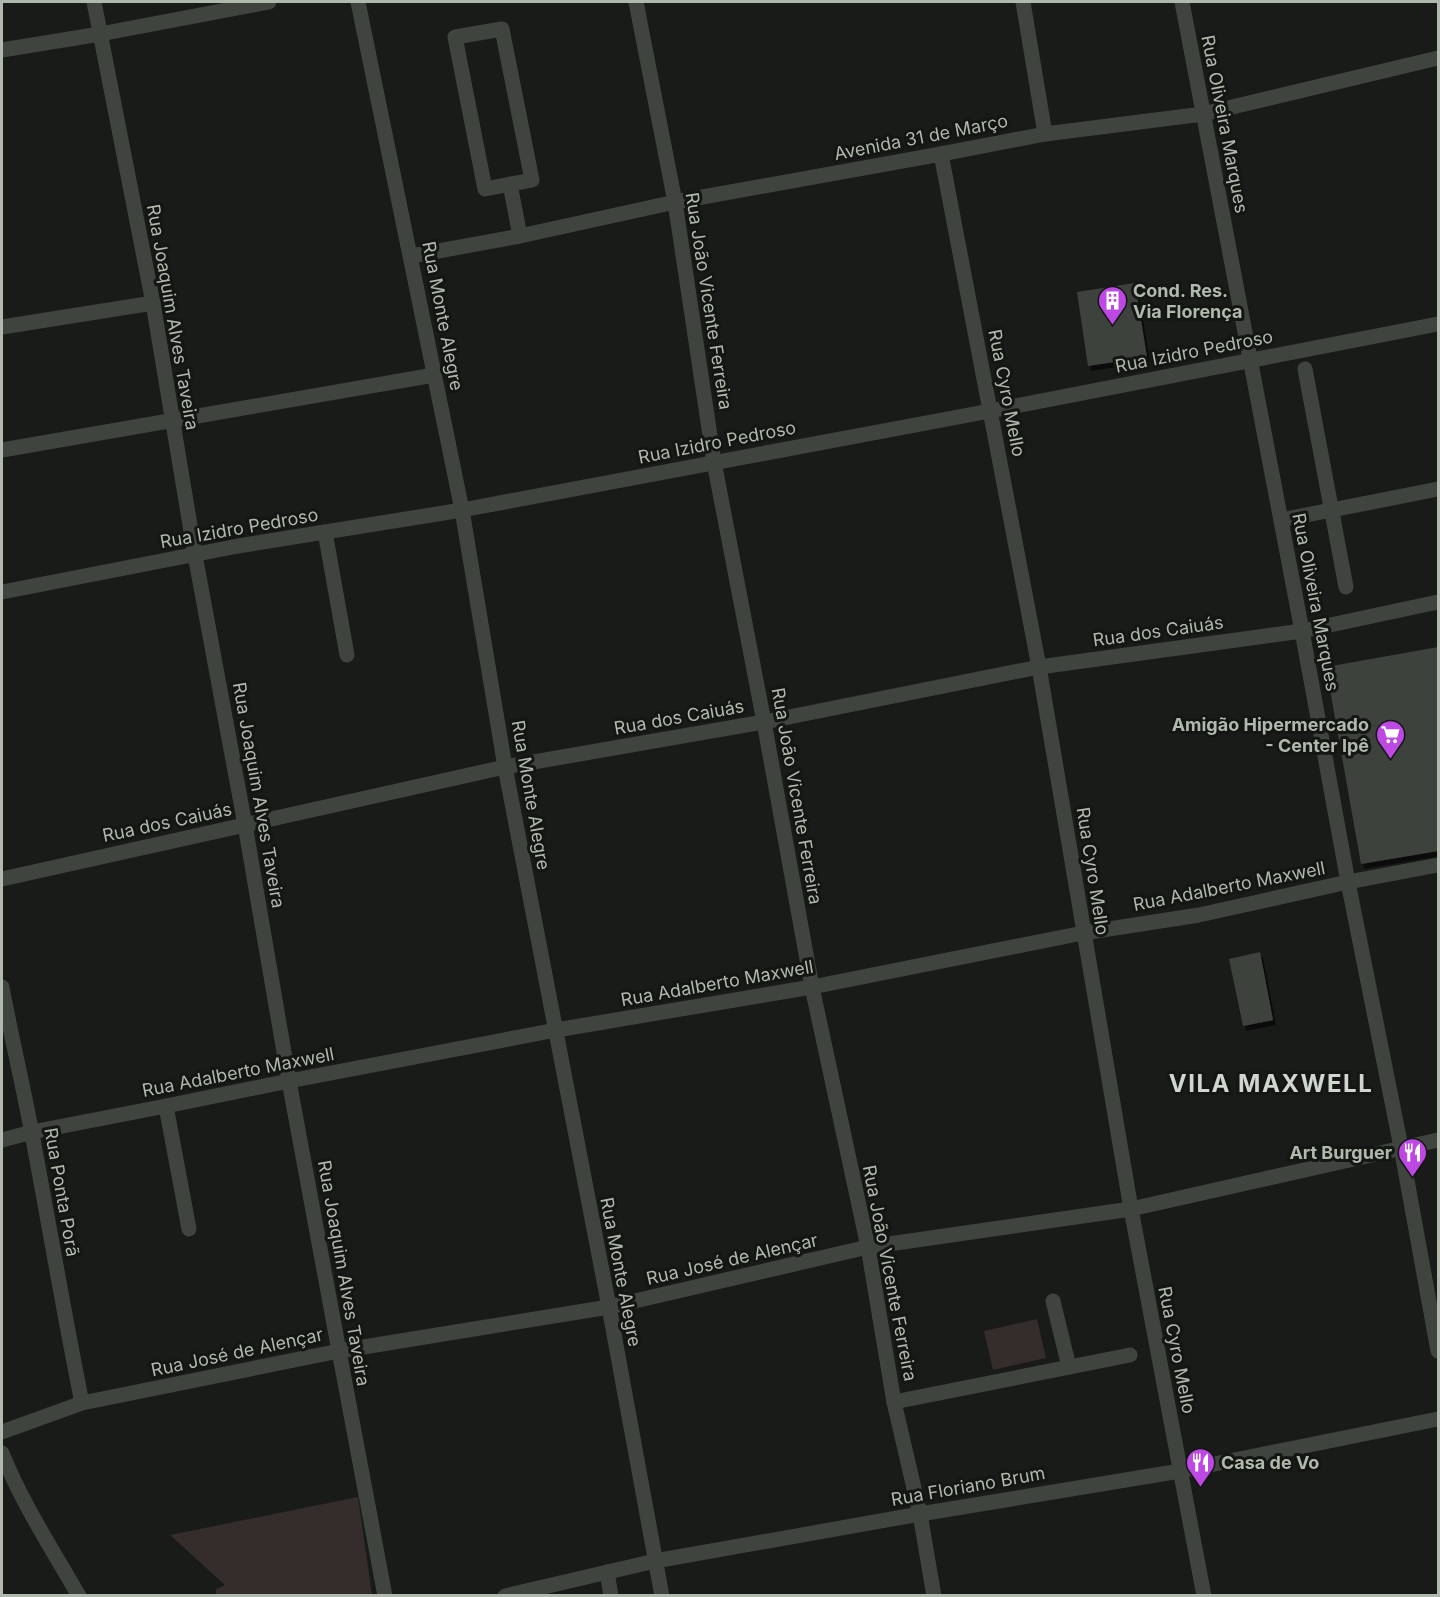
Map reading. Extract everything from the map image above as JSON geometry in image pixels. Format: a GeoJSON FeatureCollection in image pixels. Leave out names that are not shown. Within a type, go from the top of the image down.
{"type":"FeatureCollection","features":[{"type":"Feature","properties":{"kind":"street","name":"Rua Joaquim Alves Taveira"},"geometry":{"type":"LineString","coordinates":[[93,2],[153,303],[195,555],[289,1081],[385,1596]]}},
{"type":"Feature","properties":{"kind":"street"},"geometry":{"type":"LineString","coordinates":[[2,50],[269,2]]}},
{"type":"Feature","properties":{"kind":"street","name":"Rua Monte Alegre"},"geometry":{"type":"LineString","coordinates":[[358,2],[462,510],[505,767],[662,1596]]}},
{"type":"Feature","properties":{"kind":"street","name":"Rua João Vicente Ferreira"},"geometry":{"type":"LineString","coordinates":[[636,2],[675,202],[714,462],[812,987],[868,1247],[894,1402],[920,1514],[934,1596]]}},
{"type":"Feature","properties":{"kind":"street"},"geometry":{"type":"LineString","coordinates":[[1023,2],[1045,134]]}},
{"type":"Feature","properties":{"kind":"street","name":"Rua Oliveira Marques"},"geometry":{"type":"LineString","coordinates":[[1182,2],[1438,1351]]}},
{"type":"Feature","properties":{"kind":"street"},"geometry":{"type":"LineString","coordinates":[[502,29],[532,180],[510,184],[485,189],[455,38],[502,29]]}},
{"type":"Feature","properties":{"kind":"street","name":"Avenida 31 de Março"},"geometry":{"type":"LineString","coordinates":[[411,256],[520,236],[675,202],[1045,134],[1203,114],[1438,58]]}},
{"type":"Feature","properties":{"kind":"street","name":"Rua Cyro Mello"},"geometry":{"type":"LineString","coordinates":[[941,154],[1040,667],[1131,1209],[1204,1596]]}},
{"type":"Feature","properties":{"kind":"street"},"geometry":{"type":"LineString","coordinates":[[510,184],[520,236]]}},
{"type":"Feature","properties":{"kind":"street"},"geometry":{"type":"LineString","coordinates":[[2,327],[153,303]]}},
{"type":"Feature","properties":{"kind":"street","name":"Rua Izidro Pedroso"},"geometry":{"type":"LineString","coordinates":[[2,592],[195,555],[462,510],[1438,324]]}},
{"type":"Feature","properties":{"kind":"street"},"geometry":{"type":"LineString","coordinates":[[1305,369],[1346,587]]}},
{"type":"Feature","properties":{"kind":"street"},"geometry":{"type":"LineString","coordinates":[[2,450],[434,375]]}},
{"type":"Feature","properties":{"kind":"street"},"geometry":{"type":"LineString","coordinates":[[1281,520],[1438,489]]}},
{"type":"Feature","properties":{"kind":"street"},"geometry":{"type":"LineString","coordinates":[[325,532],[347,655]]}},
{"type":"Feature","properties":{"kind":"street","name":"Rua dos Caiuás"},"geometry":{"type":"LineString","coordinates":[[2,879],[505,767],[764,722],[1040,667],[1302,631],[1438,602]]}},
{"type":"Feature","properties":{"kind":"street","name":"Rua Adalberto Maxwell"},"geometry":{"type":"LineString","coordinates":[[2,1140],[32,1132],[556,1030],[812,987],[1083,933],[1199,915],[1438,865]]}},
{"type":"Feature","properties":{"kind":"street","name":"Rua Ponta Porã"},"geometry":{"type":"LineString","coordinates":[[2,987],[32,1132],[82,1403]]}},
{"type":"Feature","properties":{"kind":"street"},"geometry":{"type":"LineString","coordinates":[[166,1107],[189,1229]]}},
{"type":"Feature","properties":{"kind":"street","name":"Rua José de Alençar"},"geometry":{"type":"LineString","coordinates":[[2,1432],[82,1403],[339,1351],[609,1307],[868,1247],[1131,1209],[1438,1140]]}},
{"type":"Feature","properties":{"kind":"street"},"geometry":{"type":"LineString","coordinates":[[1053,1301],[1069,1367]]}},
{"type":"Feature","properties":{"kind":"street"},"geometry":{"type":"LineString","coordinates":[[894,1402],[1130,1355]]}},
{"type":"Feature","properties":{"kind":"street","name":"Rua Floriano Brum"},"geometry":{"type":"LineString","coordinates":[[505,1596],[654,1561],[1179,1471],[1438,1419]]}},
{"type":"Feature","properties":{"kind":"street"},"geometry":{"type":"LineString","coordinates":[[2,1453],[10,1474],[32,1515],[79,1596]]}},
{"type":"Feature","properties":{"kind":"street"},"geometry":{"type":"LineString","coordinates":[[607,1572],[611,1596]]}},
{"type":"Feature","properties":{"kind":"shaded area"},"geometry":{"type":"Polygon","coordinates":[[[1037,1319],[1046,1358],[993,1370],[984,1331],[1037,1319]]]}},
{"type":"Feature","properties":{"kind":"shaded area"},"geometry":{"type":"Polygon","coordinates":[[[358,1497],[372,1595],[216,1595],[216,1589],[225,1585],[170,1535],[358,1497]]]}},
{"type":"Feature","properties":{"kind":"building","name":"Cond. Res. Via Florença"},"geometry":{"type":"Polygon","coordinates":[[[1135,283],[1147,357],[1088,366],[1077,292],[1135,283]]]}},
{"type":"Feature","properties":{"kind":"building","name":"Amigão Hipermercado - Center Ipê"},"geometry":{"type":"Polygon","coordinates":[[[1438,647],[1438,851],[1361,864],[1326,667],[1438,647]]]}},
{"type":"Feature","properties":{"kind":"building"},"geometry":{"type":"Polygon","coordinates":[[[1260,952],[1273,1020],[1243,1026],[1229,959],[1260,952]]]}},
{"type":"Feature","properties":{"kind":"place","name":"Cond. Res. Via Florença"},"geometry":{"type":"Point","coordinates":[1112,326]}},
{"type":"Feature","properties":{"kind":"place","name":"Amigão Hipermercado - Center Ipê"},"geometry":{"type":"Point","coordinates":[1390,760]}},
{"type":"Feature","properties":{"kind":"place","name":"Art Burguer"},"geometry":{"type":"Point","coordinates":[1413,1178]}},
{"type":"Feature","properties":{"kind":"place","name":"Casa de Vo"},"geometry":{"type":"Point","coordinates":[1200,1488]}},
{"type":"Feature","properties":{"kind":"district","name":"VILA MAXWELL"},"geometry":{"type":"Point","coordinates":[1271,1083]}}]}
